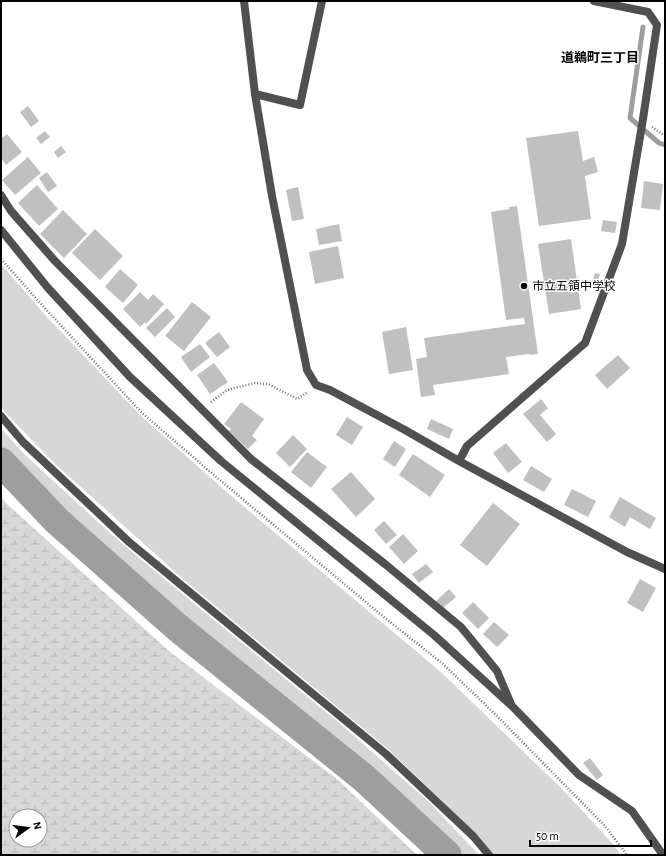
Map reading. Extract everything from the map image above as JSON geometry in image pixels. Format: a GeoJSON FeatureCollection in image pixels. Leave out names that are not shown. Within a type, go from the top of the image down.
{"type":"FeatureCollection","features":[{"type":"Feature","properties":{"kind":"street"},"geometry":{"type":"LineString","coordinates":[[244,1],[255,94],[272,196],[307,370],[316,385],[330,390],[406,430],[459,461],[627,552],[665,569]]}},
{"type":"Feature","properties":{"kind":"street"},"geometry":{"type":"LineString","coordinates":[[255,94],[300,105],[322,1]]}},
{"type":"Feature","properties":{"kind":"street"},"geometry":{"type":"LineString","coordinates":[[459,461],[467,446],[585,343],[622,244],[657,25],[648,12],[594,1]]}},
{"type":"Feature","properties":{"kind":"street"},"geometry":{"type":"LineString","coordinates":[[1,195],[11,211],[55,261],[251,459],[385,564],[461,627],[497,671],[512,706]]}},
{"type":"Feature","properties":{"kind":"street"},"geometry":{"type":"LineString","coordinates":[[1,230],[48,288],[130,377],[221,461],[428,630],[512,706],[579,775],[632,811],[663,855]]}},
{"type":"Feature","properties":{"kind":"street"},"geometry":{"type":"LineString","coordinates":[[1,416],[23,442],[129,542],[386,754],[473,836],[489,855]]}},
{"type":"Feature","properties":{"kind":"path"},"geometry":{"type":"LineString","coordinates":[[1,259],[42,306],[142,413],[221,481],[443,664],[497,716],[605,826],[627,855]]}},
{"type":"Feature","properties":{"kind":"path"},"geometry":{"type":"LineString","coordinates":[[202,410],[227,390],[255,383],[268,384],[296,399],[316,385]]}},
{"type":"Feature","properties":{"kind":"green space"},"geometry":{"type":"Polygon","coordinates":[[[1,264],[46,316],[142,417],[230,495],[441,672],[562,789],[613,844],[621,855],[494,855],[480,838],[388,749],[184,580],[53,462],[1,408],[1,264]]]}},
{"type":"Feature","properties":{"kind":"green space"},"geometry":{"type":"Polygon","coordinates":[[[1,428],[24,454],[111,534],[337,721],[429,802],[479,855],[453,855],[358,768],[72,531],[1,457],[1,428]]]}},
{"type":"Feature","properties":{"kind":"green space"},"geometry":{"type":"Polygon","coordinates":[[[1,497],[170,652],[337,779],[417,855],[1,855],[1,497]]]}},
{"type":"Feature","properties":{"kind":"building"},"geometry":{"type":"Polygon","coordinates":[[[28,106],[39,121],[31,127],[20,112],[28,106]]]}},
{"type":"Feature","properties":{"kind":"building"},"geometry":{"type":"Polygon","coordinates":[[[45,131],[50,137],[41,144],[36,138],[45,131]]]}},
{"type":"Feature","properties":{"kind":"building"},"geometry":{"type":"Polygon","coordinates":[[[578,131],[583,161],[594,157],[598,172],[585,176],[591,219],[539,226],[526,138],[578,131]]]}},
{"type":"Feature","properties":{"kind":"building"},"geometry":{"type":"Polygon","coordinates":[[[7,134],[22,152],[6,165],[1,158],[1,139],[7,134]]]}},
{"type":"Feature","properties":{"kind":"building"},"geometry":{"type":"Polygon","coordinates":[[[61,146],[66,152],[58,158],[54,152],[61,146]]]}},
{"type":"Feature","properties":{"kind":"building"},"geometry":{"type":"Polygon","coordinates":[[[28,157],[41,173],[15,195],[2,180],[28,157]]]}},
{"type":"Feature","properties":{"kind":"building"},"geometry":{"type":"Polygon","coordinates":[[[47,172],[57,186],[48,192],[39,178],[47,172]]]}},
{"type":"Feature","properties":{"kind":"building"},"geometry":{"type":"Polygon","coordinates":[[[644,181],[663,184],[660,210],[641,208],[644,181]]]}},
{"type":"Feature","properties":{"kind":"building"},"geometry":{"type":"Polygon","coordinates":[[[37,185],[58,209],[39,226],[18,203],[37,185]]]}},
{"type":"Feature","properties":{"kind":"building"},"geometry":{"type":"Polygon","coordinates":[[[298,187],[304,219],[292,221],[286,190],[298,187]]]}},
{"type":"Feature","properties":{"kind":"building"},"geometry":{"type":"Polygon","coordinates":[[[517,206],[538,354],[506,357],[509,374],[433,385],[435,395],[421,397],[416,359],[427,357],[424,338],[525,324],[524,318],[506,320],[491,212],[517,206]]]}},
{"type":"Feature","properties":{"kind":"building"},"geometry":{"type":"Polygon","coordinates":[[[63,210],[87,234],[64,258],[40,234],[63,210]]]}},
{"type":"Feature","properties":{"kind":"building"},"geometry":{"type":"Polygon","coordinates":[[[603,220],[617,222],[615,233],[601,231],[603,220]]]}},
{"type":"Feature","properties":{"kind":"building"},"geometry":{"type":"Polygon","coordinates":[[[339,224],[342,241],[319,245],[316,229],[339,224]]]}},
{"type":"Feature","properties":{"kind":"building"},"geometry":{"type":"Polygon","coordinates":[[[95,229],[123,256],[100,280],[72,253],[95,229]]]}},
{"type":"Feature","properties":{"kind":"building"},"geometry":{"type":"Polygon","coordinates":[[[571,239],[581,309],[549,314],[538,244],[571,239]]]}},
{"type":"Feature","properties":{"kind":"building"},"geometry":{"type":"Polygon","coordinates":[[[338,246],[344,278],[315,284],[309,252],[338,246]]]}},
{"type":"Feature","properties":{"kind":"building"},"geometry":{"type":"Polygon","coordinates":[[[120,269],[138,285],[123,303],[105,287],[120,269]]]}},
{"type":"Feature","properties":{"kind":"building"},"geometry":{"type":"Polygon","coordinates":[[[595,273],[600,274],[597,284],[592,282],[595,273]]]}},
{"type":"Feature","properties":{"kind":"building"},"geometry":{"type":"Polygon","coordinates":[[[140,292],[148,300],[153,294],[164,304],[146,324],[145,322],[140,327],[123,309],[140,292]]]}},
{"type":"Feature","properties":{"kind":"building"},"geometry":{"type":"Polygon","coordinates":[[[192,302],[211,317],[184,351],[165,336],[192,302]]]}},
{"type":"Feature","properties":{"kind":"building"},"geometry":{"type":"Polygon","coordinates":[[[167,308],[175,317],[155,337],[146,328],[167,308]]]}},
{"type":"Feature","properties":{"kind":"building"},"geometry":{"type":"Polygon","coordinates":[[[406,327],[413,370],[389,374],[382,332],[406,327]]]}},
{"type":"Feature","properties":{"kind":"building"},"geometry":{"type":"Polygon","coordinates":[[[219,332],[230,347],[217,357],[205,343],[219,332]]]}},
{"type":"Feature","properties":{"kind":"building"},"geometry":{"type":"Polygon","coordinates":[[[200,344],[210,357],[191,372],[181,357],[200,344]]]}},
{"type":"Feature","properties":{"kind":"building"},"geometry":{"type":"Polygon","coordinates":[[[618,355],[630,368],[607,389],[595,375],[618,355]]]}},
{"type":"Feature","properties":{"kind":"building"},"geometry":{"type":"Polygon","coordinates":[[[214,363],[228,382],[210,394],[197,375],[214,363]]]}},
{"type":"Feature","properties":{"kind":"building"},"geometry":{"type":"Polygon","coordinates":[[[541,399],[548,408],[540,415],[556,434],[547,442],[523,414],[541,399]]]}},
{"type":"Feature","properties":{"kind":"building"},"geometry":{"type":"Polygon","coordinates":[[[241,402],[264,419],[252,436],[257,440],[248,449],[229,431],[231,429],[224,424],[241,402]]]}},
{"type":"Feature","properties":{"kind":"building"},"geometry":{"type":"Polygon","coordinates":[[[347,417],[363,427],[352,445],[336,435],[347,417]]]}},
{"type":"Feature","properties":{"kind":"building"},"geometry":{"type":"Polygon","coordinates":[[[431,419],[453,429],[449,439],[427,429],[431,419]]]}},
{"type":"Feature","properties":{"kind":"building"},"geometry":{"type":"Polygon","coordinates":[[[293,435],[307,449],[290,467],[276,453],[293,435]]]}},
{"type":"Feature","properties":{"kind":"building"},"geometry":{"type":"Polygon","coordinates":[[[394,441],[406,449],[395,467],[383,459],[394,441]]]}},
{"type":"Feature","properties":{"kind":"building"},"geometry":{"type":"Polygon","coordinates":[[[506,443],[522,462],[508,473],[493,453],[506,443]]]}},
{"type":"Feature","properties":{"kind":"building"},"geometry":{"type":"Polygon","coordinates":[[[307,452],[327,467],[311,488],[291,472],[307,452]]]}},
{"type":"Feature","properties":{"kind":"building"},"geometry":{"type":"Polygon","coordinates":[[[413,454],[445,475],[430,497],[399,475],[413,454]]]}},
{"type":"Feature","properties":{"kind":"building"},"geometry":{"type":"Polygon","coordinates":[[[531,466],[552,479],[544,492],[523,480],[531,466]]]}},
{"type":"Feature","properties":{"kind":"building"},"geometry":{"type":"Polygon","coordinates":[[[351,472],[375,499],[356,517],[331,489],[351,472]]]}},
{"type":"Feature","properties":{"kind":"building"},"geometry":{"type":"Polygon","coordinates":[[[572,489],[596,501],[588,517],[564,505],[572,489]]]}},
{"type":"Feature","properties":{"kind":"building"},"geometry":{"type":"Polygon","coordinates":[[[620,497],[656,518],[650,529],[630,517],[625,527],[609,517],[620,497]]]}},
{"type":"Feature","properties":{"kind":"building"},"geometry":{"type":"Polygon","coordinates":[[[493,503],[520,524],[487,566],[460,545],[493,503]]]}},
{"type":"Feature","properties":{"kind":"building"},"geometry":{"type":"Polygon","coordinates":[[[384,521],[397,535],[386,544],[374,530],[384,521]]]}},
{"type":"Feature","properties":{"kind":"building"},"geometry":{"type":"Polygon","coordinates":[[[403,534],[418,551],[404,564],[389,547],[403,534]]]}},
{"type":"Feature","properties":{"kind":"building"},"geometry":{"type":"Polygon","coordinates":[[[426,564],[433,572],[419,583],[412,574],[426,564]]]}},
{"type":"Feature","properties":{"kind":"building"},"geometry":{"type":"Polygon","coordinates":[[[640,579],[656,588],[643,612],[627,603],[640,579]]]}},
{"type":"Feature","properties":{"kind":"building"},"geometry":{"type":"Polygon","coordinates":[[[449,589],[456,597],[443,608],[436,601],[449,589]]]}},
{"type":"Feature","properties":{"kind":"building"},"geometry":{"type":"Polygon","coordinates":[[[473,602],[489,618],[478,629],[462,613],[473,602]]]}},
{"type":"Feature","properties":{"kind":"building"},"geometry":{"type":"Polygon","coordinates":[[[494,622],[509,635],[497,647],[483,634],[494,622]]]}},
{"type":"Feature","properties":{"kind":"building"},"geometry":{"type":"Polygon","coordinates":[[[590,758],[603,775],[597,780],[583,763],[590,758]]]}},
{"type":"Feature","properties":{"kind":"waterway"},"geometry":{"type":"LineString","coordinates":[[643,27],[630,118],[659,143],[665,145]]}},
{"type":"Feature","properties":{"kind":"waterway"},"geometry":{"type":"LineString","coordinates":[[1,462],[57,521],[178,628],[365,779],[447,855]]}},
{"type":"Feature","properties":{"kind":"place","name":"市立五領中学校"},"geometry":{"type":"Point","coordinates":[524,286]}},
{"type":"Feature","properties":{"kind":"district","name":"道鵜町三丁目"},"geometry":{"type":"Point","coordinates":[600,58]}}]}
